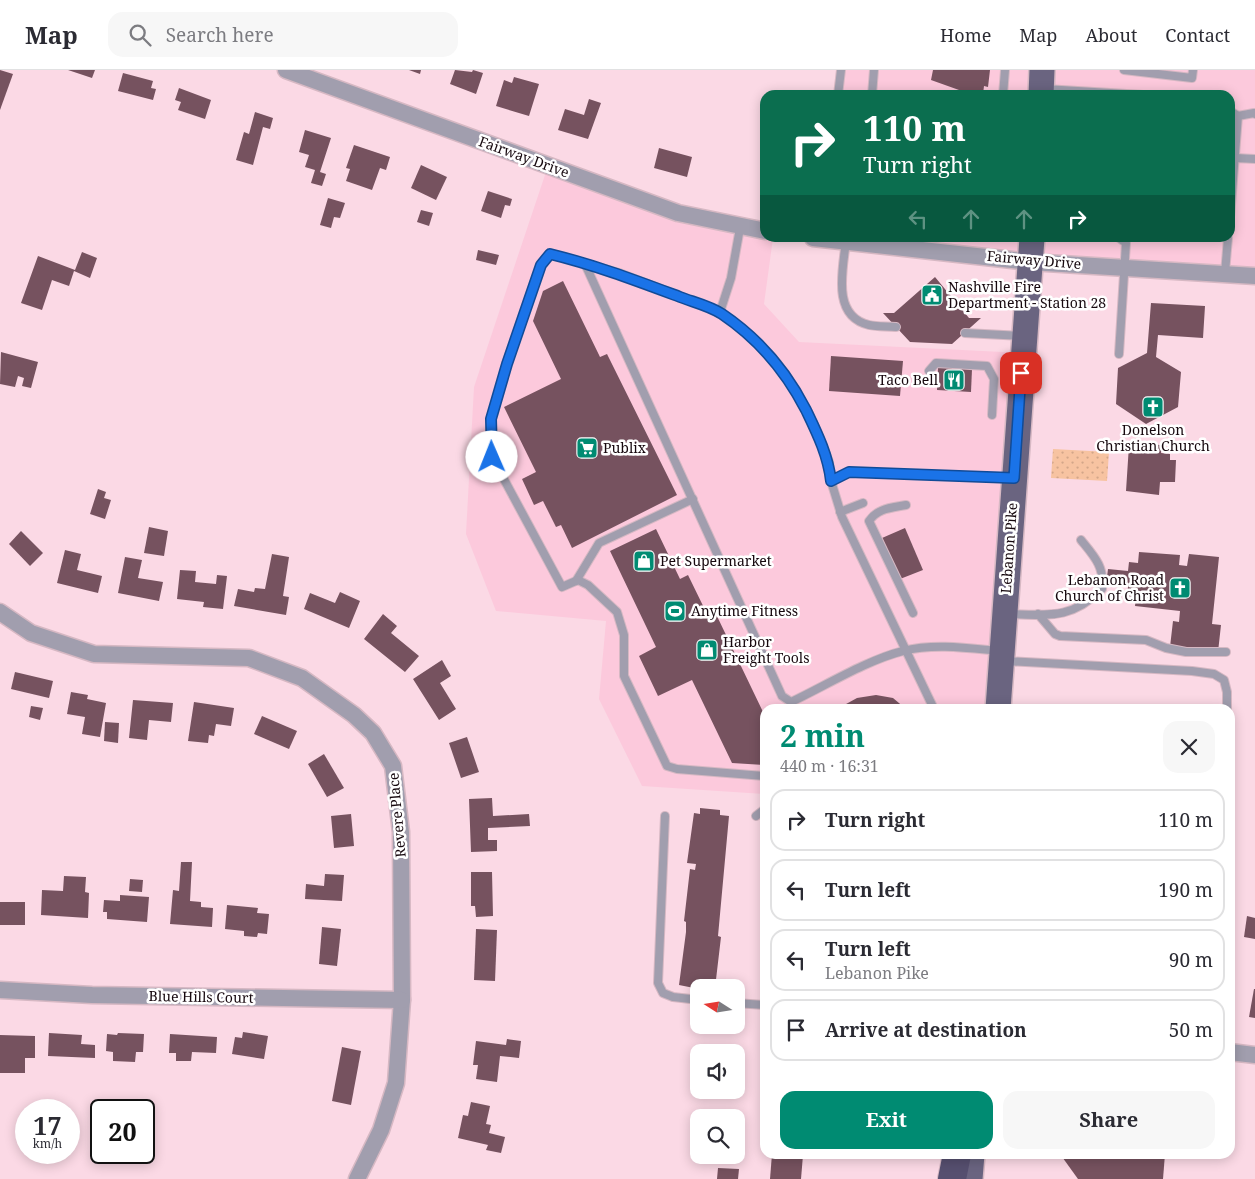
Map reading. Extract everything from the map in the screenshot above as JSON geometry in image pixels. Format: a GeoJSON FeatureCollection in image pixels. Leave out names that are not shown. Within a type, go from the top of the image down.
{"type":"FeatureCollection","features":[{"type":"Feature","properties":{"kind":"highway"},"geometry":{"type":"LineString","coordinates":[[952,1179],[956,1159]]}},
{"type":"Feature","properties":{"kind":"main road","name":"Lebanon Pike"},"geometry":{"type":"LineString","coordinates":[[998,704],[1031,250]]}},
{"type":"Feature","properties":{"kind":"main road"},"geometry":{"type":"LineString","coordinates":[[970,1179],[972,1159]]}},
{"type":"Feature","properties":{"kind":"street","name":"Fairway Drive"},"geometry":{"type":"LineString","coordinates":[[286,70],[678,213],[740,228],[760,230]]}},
{"type":"Feature","properties":{"kind":"street","name":"Fairway Drive"},"geometry":{"type":"LineString","coordinates":[[891,242],[1031,250],[1125,267],[1255,276]]}},
{"type":"Feature","properties":{"kind":"street","name":"Revere Place"},"geometry":{"type":"LineString","coordinates":[[0,612],[31,633],[94,654],[248,658],[302,678],[354,714],[373,733],[393,766],[401,832],[402,1000],[396,1084],[381,1130],[357,1179]]}},
{"type":"Feature","properties":{"kind":"street","name":"Blue Hills Court"},"geometry":{"type":"LineString","coordinates":[[0,990],[92,996],[402,1000]]}},
{"type":"Feature","properties":{"kind":"street"},"geometry":{"type":"LineString","coordinates":[[1235,1053],[1255,1055]]}},
{"type":"Feature","properties":{"kind":"lane"},"geometry":{"type":"LineString","coordinates":[[839,90],[841,70]]}},
{"type":"Feature","properties":{"kind":"lane"},"geometry":{"type":"LineString","coordinates":[[872,90],[874,70]]}},
{"type":"Feature","properties":{"kind":"lane"},"geometry":{"type":"LineString","coordinates":[[1003,90],[1005,70]]}},
{"type":"Feature","properties":{"kind":"lane"},"geometry":{"type":"LineString","coordinates":[[1124,70],[1162,72],[1192,78],[1193,70]]}},
{"type":"Feature","properties":{"kind":"lane"},"geometry":{"type":"LineString","coordinates":[[1042,85],[1092,90]]}},
{"type":"Feature","properties":{"kind":"lane"},"geometry":{"type":"LineString","coordinates":[[1235,114],[1238,116],[1255,114]]}},
{"type":"Feature","properties":{"kind":"lane"},"geometry":{"type":"LineString","coordinates":[[1238,116],[1235,158],[1255,159]]}},
{"type":"Feature","properties":{"kind":"lane"},"geometry":{"type":"LineString","coordinates":[[720,312],[730,278],[740,228]]}},
{"type":"Feature","properties":{"kind":"lane"},"geometry":{"type":"LineString","coordinates":[[846,242],[842,293],[846,308],[860,321],[868,325],[896,327]]}},
{"type":"Feature","properties":{"kind":"lane"},"geometry":{"type":"LineString","coordinates":[[1120,354],[1125,242]]}},
{"type":"Feature","properties":{"kind":"lane"},"geometry":{"type":"LineString","coordinates":[[1226,273],[1228,242]]}},
{"type":"Feature","properties":{"kind":"lane"},"geometry":{"type":"LineString","coordinates":[[693,499],[600,543],[576,581],[562,587],[492,457],[491,419],[507,364],[541,265],[550,254],[618,273],[720,312],[745,331],[777,363],[789,380],[819,439],[829,462],[831,481],[840,512],[904,650],[931,704]]}},
{"type":"Feature","properties":{"kind":"lane"},"geometry":{"type":"LineString","coordinates":[[585,264],[782,696],[791,702],[885,657],[904,650],[947,647],[1001,656],[1214,674],[1224,680],[1227,692],[1226,704]]}},
{"type":"Feature","properties":{"kind":"lane"},"geometry":{"type":"LineString","coordinates":[[965,332],[1024,336]]}},
{"type":"Feature","properties":{"kind":"lane"},"geometry":{"type":"LineString","coordinates":[[929,371],[936,363],[987,366],[994,379],[992,416]]}},
{"type":"Feature","properties":{"kind":"lane"},"geometry":{"type":"LineString","coordinates":[[831,481],[849,472],[1014,478]]}},
{"type":"Feature","properties":{"kind":"lane"},"geometry":{"type":"LineString","coordinates":[[840,512],[863,503]]}},
{"type":"Feature","properties":{"kind":"lane"},"geometry":{"type":"LineString","coordinates":[[906,505],[883,510],[875,514],[870,521],[913,613]]}},
{"type":"Feature","properties":{"kind":"lane"},"geometry":{"type":"LineString","coordinates":[[1004,614],[1064,613],[1088,603],[1102,589],[1103,570],[1081,540]]}},
{"type":"Feature","properties":{"kind":"lane"},"geometry":{"type":"LineString","coordinates":[[576,581],[588,585],[617,612],[624,635],[624,676],[667,766],[677,769],[760,776]]}},
{"type":"Feature","properties":{"kind":"lane"},"geometry":{"type":"LineString","coordinates":[[1038,614],[1055,634],[1060,636],[1146,640],[1166,648],[1206,654],[1226,652]]}},
{"type":"Feature","properties":{"kind":"lane"},"geometry":{"type":"LineString","coordinates":[[756,816],[760,813]]}},
{"type":"Feature","properties":{"kind":"lane"},"geometry":{"type":"LineString","coordinates":[[664,816],[658,983],[663,993],[673,997],[690,999]]}},
{"type":"Feature","properties":{"kind":"lane"},"geometry":{"type":"LineString","coordinates":[[745,1004],[760,1005]]}},
{"type":"Feature","properties":{"kind":"shaded area"},"geometry":{"type":"Polygon","coordinates":[[[841,70],[1255,70],[1255,276],[866,242],[1235,242],[1235,90],[839,90],[841,70]]]}},
{"type":"Feature","properties":{"kind":"shaded area"},"geometry":{"type":"Polygon","coordinates":[[[548,166],[760,236],[760,242],[772,242],[764,304],[799,342],[1023,353],[998,704],[760,704],[760,794],[642,786],[599,699],[606,621],[496,611],[466,534],[474,387],[548,166]]]}},
{"type":"Feature","properties":{"kind":"shaded area"},"geometry":{"type":"Polygon","coordinates":[[[1053,449],[1109,452],[1107,481],[1051,478],[1053,449]]]}},
{"type":"Feature","properties":{"kind":"building"},"geometry":{"type":"Polygon","coordinates":[[[0,70],[13,74],[0,110],[0,70]]]}},
{"type":"Feature","properties":{"kind":"building"},"geometry":{"type":"Polygon","coordinates":[[[68,70],[95,70],[92,78],[68,70]]]}},
{"type":"Feature","properties":{"kind":"building"},"geometry":{"type":"Polygon","coordinates":[[[409,70],[421,70],[420,74],[409,70]]]}},
{"type":"Feature","properties":{"kind":"building"},"geometry":{"type":"Polygon","coordinates":[[[455,70],[472,72],[473,70],[483,73],[476,94],[450,84],[455,70]]]}},
{"type":"Feature","properties":{"kind":"building"},"geometry":{"type":"Polygon","coordinates":[[[933,70],[990,70],[988,87],[984,86],[984,90],[959,90],[931,80],[933,70]]]}},
{"type":"Feature","properties":{"kind":"building"},"geometry":{"type":"Polygon","coordinates":[[[123,73],[153,81],[151,88],[156,89],[153,100],[118,91],[123,73]]]}},
{"type":"Feature","properties":{"kind":"building"},"geometry":{"type":"Polygon","coordinates":[[[514,77],[539,84],[529,116],[496,106],[504,80],[512,83],[514,77]]]}},
{"type":"Feature","properties":{"kind":"building"},"geometry":{"type":"Polygon","coordinates":[[[179,88],[211,100],[205,119],[178,110],[181,102],[175,100],[179,88]]]}},
{"type":"Feature","properties":{"kind":"building"},"geometry":{"type":"Polygon","coordinates":[[[589,99],[601,103],[588,139],[558,130],[565,109],[584,115],[589,99]]]}},
{"type":"Feature","properties":{"kind":"building"},"geometry":{"type":"Polygon","coordinates":[[[255,112],[273,118],[270,129],[263,127],[253,165],[236,160],[244,132],[249,134],[255,112]]]}},
{"type":"Feature","properties":{"kind":"building"},"geometry":{"type":"Polygon","coordinates":[[[305,130],[331,138],[320,172],[326,174],[322,186],[311,183],[315,170],[305,167],[309,155],[299,152],[305,130]]]}},
{"type":"Feature","properties":{"kind":"building"},"geometry":{"type":"Polygon","coordinates":[[[354,145],[390,157],[386,170],[380,168],[372,190],[346,181],[350,169],[346,168],[354,145]]]}},
{"type":"Feature","properties":{"kind":"building"},"geometry":{"type":"Polygon","coordinates":[[[659,148],[692,157],[687,177],[654,168],[659,148]]]}},
{"type":"Feature","properties":{"kind":"building"},"geometry":{"type":"Polygon","coordinates":[[[421,165],[447,177],[436,200],[411,188],[421,165]]]}},
{"type":"Feature","properties":{"kind":"building"},"geometry":{"type":"Polygon","coordinates":[[[488,191],[512,199],[510,206],[505,205],[501,218],[481,211],[488,191]]]}},
{"type":"Feature","properties":{"kind":"building"},"geometry":{"type":"Polygon","coordinates":[[[328,198],[345,203],[340,218],[334,217],[331,228],[320,225],[328,198]]]}},
{"type":"Feature","properties":{"kind":"building"},"geometry":{"type":"Polygon","coordinates":[[[421,210],[433,213],[429,226],[417,222],[421,210]]]}},
{"type":"Feature","properties":{"kind":"building"},"geometry":{"type":"Polygon","coordinates":[[[478,250],[499,255],[496,265],[476,260],[478,250]]]}},
{"type":"Feature","properties":{"kind":"building"},"geometry":{"type":"Polygon","coordinates":[[[82,252],[97,258],[90,278],[74,271],[69,286],[52,280],[42,310],[21,303],[38,256],[75,270],[82,252]]]}},
{"type":"Feature","properties":{"kind":"building","name":"Nashville Fire Department - Station 28"},"geometry":{"type":"Polygon","coordinates":[[[935,277],[969,318],[981,318],[952,344],[910,342],[883,313],[894,313],[935,277]]]}},
{"type":"Feature","properties":{"kind":"building"},"geometry":{"type":"Polygon","coordinates":[[[563,281],[600,357],[607,354],[677,495],[572,548],[561,525],[556,527],[543,501],[534,505],[522,479],[536,472],[504,407],[561,379],[533,321],[543,291],[563,281]]]}},
{"type":"Feature","properties":{"kind":"building"},"geometry":{"type":"Polygon","coordinates":[[[1151,303],[1205,306],[1203,338],[1158,335],[1156,357],[1181,372],[1178,407],[1146,424],[1116,404],[1118,368],[1147,353],[1151,303]]]}},
{"type":"Feature","properties":{"kind":"building"},"geometry":{"type":"Polygon","coordinates":[[[1,352],[38,362],[31,388],[22,386],[24,378],[18,376],[15,387],[0,384],[1,352]]]}},
{"type":"Feature","properties":{"kind":"building"},"geometry":{"type":"Polygon","coordinates":[[[831,356],[903,361],[900,396],[829,391],[831,356]]]}},
{"type":"Feature","properties":{"kind":"building","name":"Taco Bell"},"geometry":{"type":"Polygon","coordinates":[[[938,367],[972,369],[971,392],[937,390],[938,367]]]}},
{"type":"Feature","properties":{"kind":"building"},"geometry":{"type":"Polygon","coordinates":[[[1129,445],[1162,445],[1161,453],[1170,454],[1170,460],[1176,460],[1175,482],[1160,482],[1159,495],[1126,491],[1129,445]]]}},
{"type":"Feature","properties":{"kind":"building"},"geometry":{"type":"Polygon","coordinates":[[[98,489],[106,492],[104,498],[111,500],[105,519],[90,514],[98,489]]]}},
{"type":"Feature","properties":{"kind":"building"},"geometry":{"type":"Polygon","coordinates":[[[149,527],[168,531],[164,556],[144,553],[149,527]]]}},
{"type":"Feature","properties":{"kind":"building"},"geometry":{"type":"Polygon","coordinates":[[[905,528],[923,570],[900,579],[882,538],[905,528]]]}},
{"type":"Feature","properties":{"kind":"building"},"geometry":{"type":"Polygon","coordinates":[[[656,529],[680,579],[688,575],[708,616],[715,612],[760,706],[760,765],[732,763],[692,680],[658,696],[639,656],[656,647],[610,551],[656,529]]]}},
{"type":"Feature","properties":{"kind":"building"},"geometry":{"type":"Polygon","coordinates":[[[21,531],[43,553],[30,566],[9,544],[21,531]]]}},
{"type":"Feature","properties":{"kind":"building"},"geometry":{"type":"Polygon","coordinates":[[[65,550],[81,554],[77,570],[102,576],[98,593],[57,583],[65,550]]]}},
{"type":"Feature","properties":{"kind":"building"},"geometry":{"type":"Polygon","coordinates":[[[1139,552],[1180,555],[1179,565],[1187,566],[1189,554],[1219,557],[1212,624],[1221,625],[1218,652],[1170,647],[1173,621],[1179,622],[1180,611],[1135,606],[1136,597],[1127,596],[1128,587],[1106,585],[1108,569],[1128,571],[1129,562],[1138,563],[1139,552]]]}},
{"type":"Feature","properties":{"kind":"building"},"geometry":{"type":"Polygon","coordinates":[[[272,554],[289,557],[283,596],[289,597],[286,615],[234,606],[238,589],[254,592],[255,588],[265,589],[272,554]]]}},
{"type":"Feature","properties":{"kind":"building"},"geometry":{"type":"Polygon","coordinates":[[[125,557],[142,560],[138,578],[163,582],[159,601],[118,593],[125,557]]]}},
{"type":"Feature","properties":{"kind":"building"},"geometry":{"type":"Polygon","coordinates":[[[180,570],[196,571],[195,582],[216,584],[217,575],[227,576],[223,609],[203,607],[204,602],[177,599],[180,570]]]}},
{"type":"Feature","properties":{"kind":"building"},"geometry":{"type":"Polygon","coordinates":[[[340,592],[360,601],[349,628],[304,609],[310,593],[335,603],[340,592]]]}},
{"type":"Feature","properties":{"kind":"building"},"geometry":{"type":"Polygon","coordinates":[[[383,614],[397,626],[391,633],[419,656],[405,672],[364,639],[383,614]]]}},
{"type":"Feature","properties":{"kind":"building"},"geometry":{"type":"Polygon","coordinates":[[[442,660],[451,676],[440,683],[456,709],[439,720],[413,679],[442,660]]]}},
{"type":"Feature","properties":{"kind":"building"},"geometry":{"type":"Polygon","coordinates":[[[15,672],[53,681],[49,698],[11,689],[15,672]]]}},
{"type":"Feature","properties":{"kind":"building"},"geometry":{"type":"Polygon","coordinates":[[[71,692],[88,695],[87,699],[106,703],[100,737],[82,734],[85,717],[67,714],[71,692]]]}},
{"type":"Feature","properties":{"kind":"building"},"geometry":{"type":"Polygon","coordinates":[[[876,695],[893,698],[900,704],[846,704],[857,698],[876,695]]]}},
{"type":"Feature","properties":{"kind":"building"},"geometry":{"type":"Polygon","coordinates":[[[133,700],[173,703],[171,722],[149,720],[147,740],[129,738],[133,700]]]}},
{"type":"Feature","properties":{"kind":"building"},"geometry":{"type":"Polygon","coordinates":[[[194,702],[234,708],[231,726],[216,724],[214,736],[209,735],[208,743],[188,741],[194,702]]]}},
{"type":"Feature","properties":{"kind":"building"},"geometry":{"type":"Polygon","coordinates":[[[31,706],[43,708],[40,720],[29,717],[31,706]]]}},
{"type":"Feature","properties":{"kind":"building"},"geometry":{"type":"Polygon","coordinates":[[[262,716],[297,731],[289,749],[254,734],[262,716]]]}},
{"type":"Feature","properties":{"kind":"building"},"geometry":{"type":"Polygon","coordinates":[[[105,722],[119,723],[118,743],[104,741],[105,722]]]}},
{"type":"Feature","properties":{"kind":"building"},"geometry":{"type":"Polygon","coordinates":[[[467,737],[479,772],[461,778],[449,743],[467,737]]]}},
{"type":"Feature","properties":{"kind":"building"},"geometry":{"type":"Polygon","coordinates":[[[324,754],[344,788],[327,797],[308,764],[324,754]]]}},
{"type":"Feature","properties":{"kind":"building"},"geometry":{"type":"Polygon","coordinates":[[[492,798],[493,816],[529,814],[530,826],[488,828],[488,840],[497,840],[497,851],[471,852],[469,799],[492,798]]]}},
{"type":"Feature","properties":{"kind":"building"},"geometry":{"type":"Polygon","coordinates":[[[700,808],[720,810],[720,815],[729,816],[718,936],[721,937],[716,979],[690,979],[690,987],[679,985],[686,932],[686,922],[684,921],[690,869],[695,870],[696,864],[687,863],[694,813],[700,814],[700,808]]]}},
{"type":"Feature","properties":{"kind":"building"},"geometry":{"type":"Polygon","coordinates":[[[351,814],[354,846],[334,848],[331,816],[351,814]]]}},
{"type":"Feature","properties":{"kind":"building"},"geometry":{"type":"Polygon","coordinates":[[[181,862],[192,862],[190,901],[201,902],[201,907],[213,908],[212,927],[170,924],[173,890],[179,891],[181,862]]]}},
{"type":"Feature","properties":{"kind":"building"},"geometry":{"type":"Polygon","coordinates":[[[471,872],[492,872],[493,916],[476,917],[475,906],[471,906],[471,872]]]}},
{"type":"Feature","properties":{"kind":"building"},"geometry":{"type":"Polygon","coordinates":[[[325,874],[344,875],[342,901],[305,899],[306,884],[324,886],[325,874]]]}},
{"type":"Feature","properties":{"kind":"building"},"geometry":{"type":"Polygon","coordinates":[[[64,876],[86,877],[85,892],[89,893],[88,918],[41,915],[42,890],[63,891],[64,876]]]}},
{"type":"Feature","properties":{"kind":"building"},"geometry":{"type":"Polygon","coordinates":[[[130,879],[143,880],[142,892],[129,891],[130,879]]]}},
{"type":"Feature","properties":{"kind":"building"},"geometry":{"type":"Polygon","coordinates":[[[120,895],[149,897],[147,922],[107,919],[107,912],[103,912],[104,900],[120,901],[120,895]]]}},
{"type":"Feature","properties":{"kind":"building"},"geometry":{"type":"Polygon","coordinates":[[[0,902],[25,902],[25,925],[0,925],[0,902]]]}},
{"type":"Feature","properties":{"kind":"building"},"geometry":{"type":"Polygon","coordinates":[[[227,905],[258,908],[257,913],[269,914],[267,934],[258,933],[257,937],[244,936],[244,931],[225,929],[227,905]]]}},
{"type":"Feature","properties":{"kind":"building"},"geometry":{"type":"Polygon","coordinates":[[[1247,916],[1255,918],[1255,939],[1244,937],[1247,916]]]}},
{"type":"Feature","properties":{"kind":"building"},"geometry":{"type":"Polygon","coordinates":[[[322,927],[341,929],[337,966],[319,964],[322,927]]]}},
{"type":"Feature","properties":{"kind":"building"},"geometry":{"type":"Polygon","coordinates":[[[476,929],[497,930],[495,981],[474,980],[476,929]]]}},
{"type":"Feature","properties":{"kind":"building"},"geometry":{"type":"Polygon","coordinates":[[[1255,989],[1255,1018],[1249,1017],[1255,989]]]}},
{"type":"Feature","properties":{"kind":"building"},"geometry":{"type":"Polygon","coordinates":[[[243,1032],[268,1036],[264,1059],[232,1054],[235,1037],[242,1038],[243,1032]]]}},
{"type":"Feature","properties":{"kind":"building"},"geometry":{"type":"Polygon","coordinates":[[[49,1033],[82,1035],[81,1044],[95,1045],[95,1058],[48,1056],[49,1033]]]}},
{"type":"Feature","properties":{"kind":"building"},"geometry":{"type":"Polygon","coordinates":[[[118,1033],[144,1034],[143,1052],[136,1052],[135,1062],[113,1061],[113,1052],[106,1051],[107,1034],[117,1035],[118,1033]]]}},
{"type":"Feature","properties":{"kind":"building"},"geometry":{"type":"Polygon","coordinates":[[[170,1034],[217,1037],[216,1053],[192,1052],[191,1061],[176,1061],[176,1053],[169,1053],[170,1034]]]}},
{"type":"Feature","properties":{"kind":"building"},"geometry":{"type":"Polygon","coordinates":[[[0,1035],[35,1036],[35,1058],[25,1058],[25,1073],[0,1073],[0,1035]]]}},
{"type":"Feature","properties":{"kind":"building"},"geometry":{"type":"Polygon","coordinates":[[[507,1039],[521,1041],[519,1058],[500,1056],[497,1082],[476,1079],[478,1065],[473,1065],[476,1041],[506,1045],[507,1039]]]}},
{"type":"Feature","properties":{"kind":"building"},"geometry":{"type":"Polygon","coordinates":[[[342,1047],[361,1051],[351,1105],[332,1101],[342,1047]]]}},
{"type":"Feature","properties":{"kind":"building"},"geometry":{"type":"Polygon","coordinates":[[[471,1102],[490,1106],[486,1124],[491,1125],[489,1133],[505,1137],[501,1153],[486,1150],[488,1145],[458,1138],[463,1115],[468,1116],[471,1102]]]}},
{"type":"Feature","properties":{"kind":"building"},"geometry":{"type":"Polygon","coordinates":[[[772,1159],[803,1159],[801,1179],[770,1179],[772,1159]]]}},
{"type":"Feature","properties":{"kind":"building"},"geometry":{"type":"Polygon","coordinates":[[[1064,1159],[1165,1159],[1163,1179],[1078,1179],[1064,1159]]]}},
{"type":"Feature","properties":{"kind":"building"},"geometry":{"type":"Polygon","coordinates":[[[718,1168],[739,1169],[738,1179],[717,1179],[718,1168]]]}},
{"type":"Feature","properties":{"kind":"place","name":"Nashville Fire Department - Station 28"},"geometry":{"type":"Point","coordinates":[932,295]}},
{"type":"Feature","properties":{"kind":"place","name":"Taco Bell"},"geometry":{"type":"Point","coordinates":[954,380]}},
{"type":"Feature","properties":{"kind":"place","name":"Donelson Christian Church"},"geometry":{"type":"Point","coordinates":[1153,407]}},
{"type":"Feature","properties":{"kind":"place","name":"Publix"},"geometry":{"type":"Point","coordinates":[587,448]}},
{"type":"Feature","properties":{"kind":"place","name":"Pet Supermarket"},"geometry":{"type":"Point","coordinates":[644,561]}},
{"type":"Feature","properties":{"kind":"place","name":"Lebanon Road Church of Christ"},"geometry":{"type":"Point","coordinates":[1180,588]}},
{"type":"Feature","properties":{"kind":"place","name":"Anytime Fitness"},"geometry":{"type":"Point","coordinates":[675,611]}},
{"type":"Feature","properties":{"kind":"place","name":"Harbor Freight Tools"},"geometry":{"type":"Point","coordinates":[707,650]}},
{"type":"Feature","properties":{"kind":"route"},"geometry":{"type":"LineString","coordinates":[[492,457],[491,419],[507,364],[541,265],[550,254],[618,273],[720,312],[745,331],[777,363],[802,402],[814,425],[829,462],[831,481],[849,472],[1014,478],[1021,373]]}}]}
